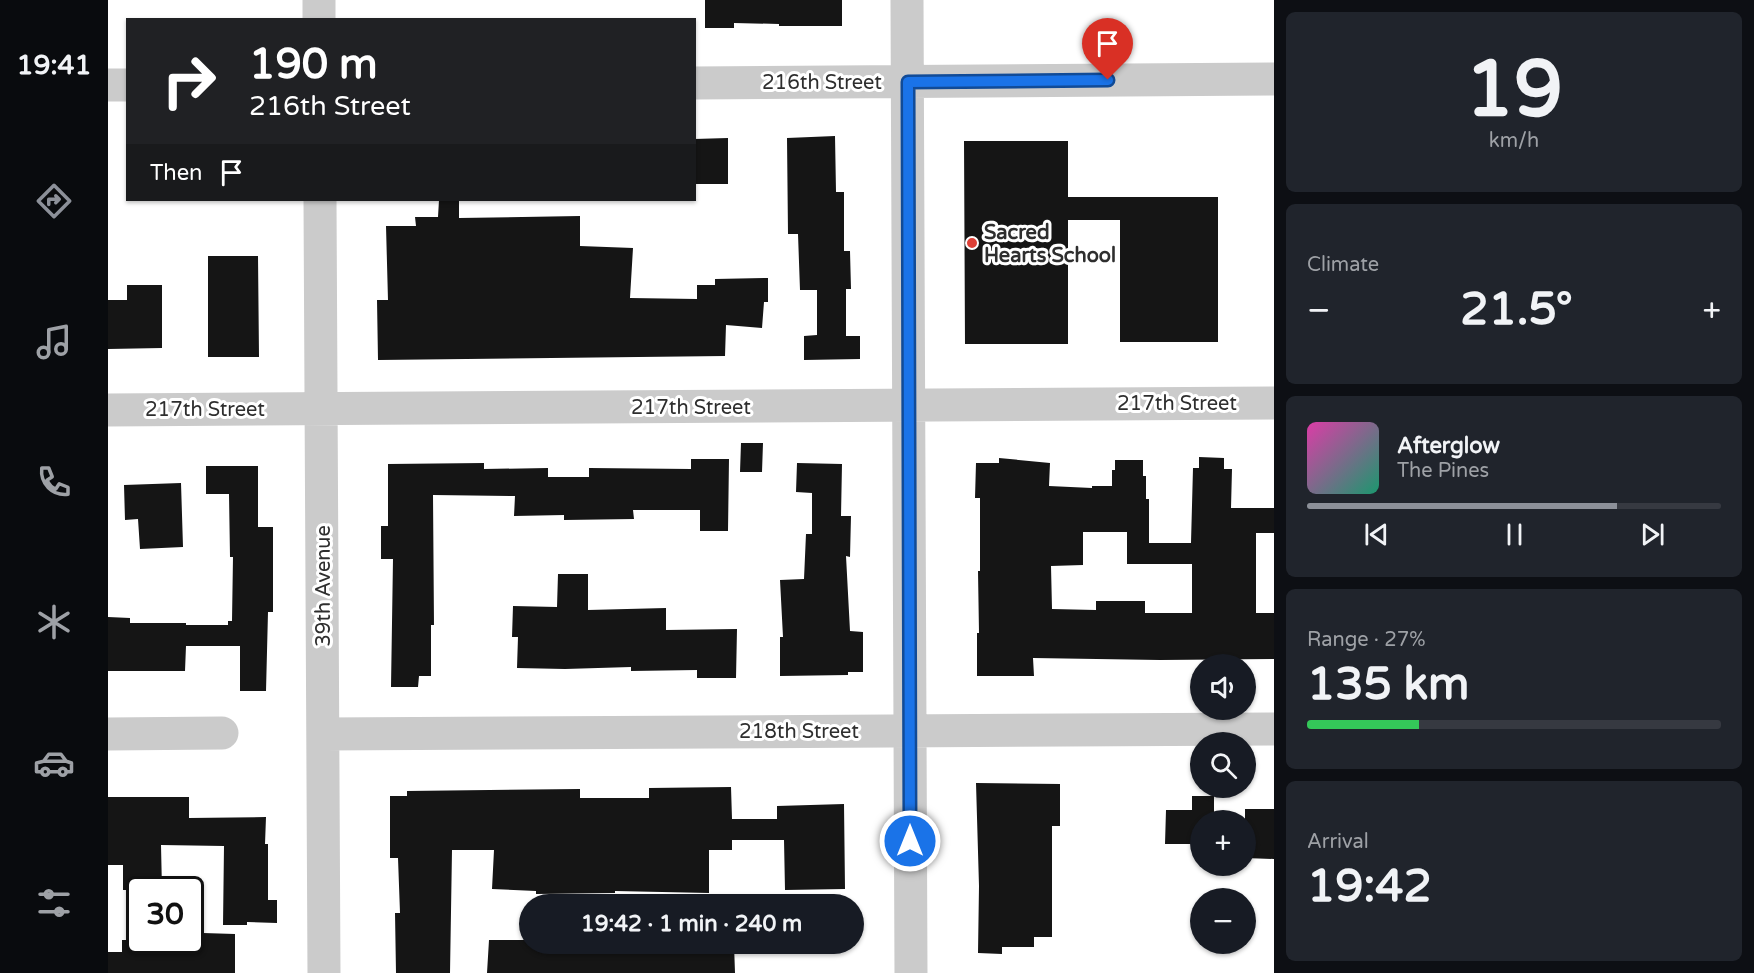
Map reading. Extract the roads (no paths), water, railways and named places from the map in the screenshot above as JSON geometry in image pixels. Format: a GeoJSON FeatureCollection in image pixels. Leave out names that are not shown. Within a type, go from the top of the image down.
{"type":"FeatureCollection","features":[{"type":"Feature","properties":{"kind":"street"},"geometry":{"type":"LineString","coordinates":[[319,0],[319,18]]}},
{"type":"Feature","properties":{"kind":"street"},"geometry":{"type":"LineString","coordinates":[[907,0],[911,973]]}},
{"type":"Feature","properties":{"kind":"street","name":"216th Street"},"geometry":{"type":"LineString","coordinates":[[696,82],[1274,79]]}},
{"type":"Feature","properties":{"kind":"street"},"geometry":{"type":"LineString","coordinates":[[108,85],[126,85]]}},
{"type":"Feature","properties":{"kind":"street","name":"39th Avenue"},"geometry":{"type":"LineString","coordinates":[[320,201],[324,973]]}},
{"type":"Feature","properties":{"kind":"street","name":"217th Street"},"geometry":{"type":"LineString","coordinates":[[108,410],[1274,403]]}},
{"type":"Feature","properties":{"kind":"street","name":"218th Street"},"geometry":{"type":"LineString","coordinates":[[323,734],[1274,729]]}},
{"type":"Feature","properties":{"kind":"street"},"geometry":{"type":"LineString","coordinates":[[108,734],[222,733]]}},
{"type":"Feature","properties":{"kind":"place","name":"Sacred Hearts School"},"geometry":{"type":"Point","coordinates":[972,243]}}]}
